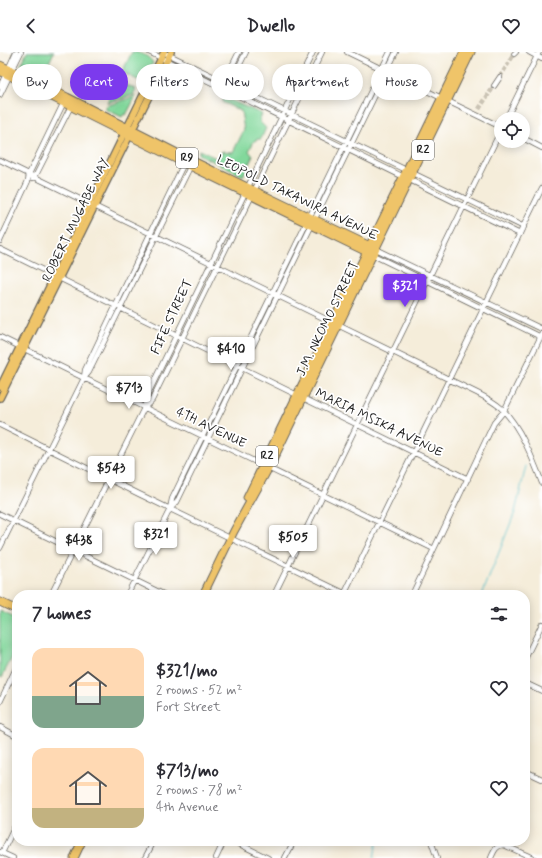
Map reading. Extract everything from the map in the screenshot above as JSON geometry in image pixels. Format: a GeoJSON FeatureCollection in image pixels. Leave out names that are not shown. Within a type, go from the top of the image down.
{"type":"FeatureCollection","features":[{"type":"Feature","properties":{"kind":"highway","name":"J.M. NKOMO STREET"},"geometry":{"type":"LineString","coordinates":[[202,590],[254,493],[333,323],[371,250],[444,99],[464,52]]}},
{"type":"Feature","properties":{"kind":"highway","name":"J.M. NKOMO STREET"},"geometry":{"type":"LineString","coordinates":[[444,99],[471,52]]}},
{"type":"Feature","properties":{"kind":"highway","name":"LEOPOLD TAKAWIRA AVENUE"},"geometry":{"type":"LineString","coordinates":[[0,65],[7,72],[188,162],[371,250]]}},
{"type":"Feature","properties":{"kind":"highway","name":"J.M. NKOMO STREET"},"geometry":{"type":"LineString","coordinates":[[204,590],[229,537]]}},
{"type":"Feature","properties":{"kind":"highway"},"geometry":{"type":"LineString","coordinates":[[0,602],[12,608]]}},
{"type":"Feature","properties":{"kind":"highway"},"geometry":{"type":"LineString","coordinates":[[74,858],[80,846]]}},
{"type":"Feature","properties":{"kind":"main road","name":"ROBERT MUGABE WAY"},"geometry":{"type":"LineString","coordinates":[[0,398],[22,348],[166,53]]}},
{"type":"Feature","properties":{"kind":"main road","name":"ROBERT MUGABE WAY"},"geometry":{"type":"LineString","coordinates":[[0,387],[22,348]]}},
{"type":"Feature","properties":{"kind":"street"},"geometry":{"type":"LineString","coordinates":[[0,87],[16,52]]}},
{"type":"Feature","properties":{"kind":"street"},"geometry":{"type":"LineString","coordinates":[[0,95],[7,72],[20,52]]}},
{"type":"Feature","properties":{"kind":"street"},"geometry":{"type":"LineString","coordinates":[[149,52],[211,82]]}},
{"type":"Feature","properties":{"kind":"street"},"geometry":{"type":"LineString","coordinates":[[233,64],[239,52]]}},
{"type":"Feature","properties":{"kind":"street"},"geometry":{"type":"LineString","coordinates":[[240,64],[246,52]]}},
{"type":"Feature","properties":{"kind":"street","name":"FIFE STREET"},"geometry":{"type":"LineString","coordinates":[[144,408],[152,400],[217,266],[282,117],[313,52]]}},
{"type":"Feature","properties":{"kind":"street","name":"FIFE STREET"},"geometry":{"type":"LineString","coordinates":[[144,408],[146,398],[211,263],[288,120],[322,52]]}},
{"type":"Feature","properties":{"kind":"street"},"geometry":{"type":"LineString","coordinates":[[347,52],[371,64]]}},
{"type":"Feature","properties":{"kind":"street"},"geometry":{"type":"LineString","coordinates":[[384,64],[390,52]]}},
{"type":"Feature","properties":{"kind":"street"},"geometry":{"type":"LineString","coordinates":[[390,64],[396,52]]}},
{"type":"Feature","properties":{"kind":"street"},"geometry":{"type":"LineString","coordinates":[[510,112],[540,56],[529,52]]}},
{"type":"Feature","properties":{"kind":"street"},"geometry":{"type":"LineString","coordinates":[[166,53],[211,75]]}},
{"type":"Feature","properties":{"kind":"street"},"geometry":{"type":"LineString","coordinates":[[494,86],[500,77]]}},
{"type":"Feature","properties":{"kind":"street"},"geometry":{"type":"LineString","coordinates":[[170,509],[177,502],[278,295],[343,147],[371,90]]}},
{"type":"Feature","properties":{"kind":"street"},"geometry":{"type":"LineString","coordinates":[[432,93],[494,124]]}},
{"type":"Feature","properties":{"kind":"street"},"geometry":{"type":"LineString","coordinates":[[0,241],[28,181],[29,174],[65,100]]}},
{"type":"Feature","properties":{"kind":"street"},"geometry":{"type":"LineString","coordinates":[[247,100],[349,150],[467,199],[524,227]]}},
{"type":"Feature","properties":{"kind":"street"},"geometry":{"type":"LineString","coordinates":[[263,100],[352,143],[464,206],[520,234]]}},
{"type":"Feature","properties":{"kind":"street"},"geometry":{"type":"LineString","coordinates":[[129,590],[170,509],[172,499],[272,293],[349,150],[373,100]]}},
{"type":"Feature","properties":{"kind":"street"},"geometry":{"type":"LineString","coordinates":[[28,181],[35,177],[72,104]]}},
{"type":"Feature","properties":{"kind":"street"},"geometry":{"type":"LineString","coordinates":[[474,114],[479,109]]}},
{"type":"Feature","properties":{"kind":"street"},"geometry":{"type":"LineString","coordinates":[[530,142],[542,148]]}},
{"type":"Feature","properties":{"kind":"street"},"geometry":{"type":"LineString","coordinates":[[276,590],[494,143]]}},
{"type":"Feature","properties":{"kind":"street"},"geometry":{"type":"LineString","coordinates":[[0,160],[278,295],[493,402],[504,411],[527,446],[542,483]]}},
{"type":"Feature","properties":{"kind":"street"},"geometry":{"type":"LineString","coordinates":[[84,378],[84,371],[115,305],[150,233],[188,162]]}},
{"type":"Feature","properties":{"kind":"street"},"geometry":{"type":"LineString","coordinates":[[0,548],[48,449],[121,308],[156,236],[188,162]]}},
{"type":"Feature","properties":{"kind":"street"},"geometry":{"type":"LineString","coordinates":[[347,590],[542,188]]}},
{"type":"Feature","properties":{"kind":"street","name":"MARIA MSIKA AVENUE"},"geometry":{"type":"LineString","coordinates":[[0,249],[182,337],[468,479]]}},
{"type":"Feature","properties":{"kind":"street","name":"LEOPOLD TAKAWIRA AVENUE"},"geometry":{"type":"LineString","coordinates":[[371,250],[430,275],[542,329]]}},
{"type":"Feature","properties":{"kind":"street","name":"LEOPOLD TAKAWIRA AVENUE"},"geometry":{"type":"LineString","coordinates":[[371,250],[427,281],[541,336]]}},
{"type":"Feature","properties":{"kind":"street"},"geometry":{"type":"LineString","coordinates":[[414,590],[494,423],[504,411],[541,336]]}},
{"type":"Feature","properties":{"kind":"street","name":"4TH AVENUE"},"geometry":{"type":"LineString","coordinates":[[0,338],[434,549]]}},
{"type":"Feature","properties":{"kind":"street"},"geometry":{"type":"LineString","coordinates":[[54,590],[144,408]]}},
{"type":"Feature","properties":{"kind":"street"},"geometry":{"type":"LineString","coordinates":[[0,425],[337,590]]}},
{"type":"Feature","properties":{"kind":"street"},"geometry":{"type":"LineString","coordinates":[[0,514],[155,590]]}},
{"type":"Feature","properties":{"kind":"street"},"geometry":{"type":"LineString","coordinates":[[530,649],[542,624]]}},
{"type":"Feature","properties":{"kind":"street"},"geometry":{"type":"LineString","coordinates":[[0,702],[12,677]]}},
{"type":"Feature","properties":{"kind":"street"},"geometry":{"type":"LineString","coordinates":[[530,685],[542,691]]}},
{"type":"Feature","properties":{"kind":"street"},"geometry":{"type":"LineString","coordinates":[[0,727],[12,733]]}},
{"type":"Feature","properties":{"kind":"street"},"geometry":{"type":"LineString","coordinates":[[530,774],[542,780]]}},
{"type":"Feature","properties":{"kind":"street"},"geometry":{"type":"LineString","coordinates":[[12,831],[1,852],[13,858]]}},
{"type":"Feature","properties":{"kind":"street"},"geometry":{"type":"LineString","coordinates":[[145,858],[151,846]]}},
{"type":"Feature","properties":{"kind":"street"},"geometry":{"type":"LineString","coordinates":[[216,858],[222,846]]}},
{"type":"Feature","properties":{"kind":"street"},"geometry":{"type":"LineString","coordinates":[[243,846],[268,858]]}},
{"type":"Feature","properties":{"kind":"street"},"geometry":{"type":"LineString","coordinates":[[285,858],[291,846]]}},
{"type":"Feature","properties":{"kind":"street"},"geometry":{"type":"LineString","coordinates":[[433,846],[438,858]]}},
{"type":"Feature","properties":{"kind":"street"},"geometry":{"type":"LineString","coordinates":[[491,858],[496,847],[498,846]]}},
{"type":"Feature","properties":{"kind":"street"},"geometry":{"type":"LineString","coordinates":[[506,846],[533,858]]}},
{"type":"Feature","properties":{"kind":"green space"},"geometry":{"type":"Polygon","coordinates":[[[27,52],[54,52],[48,64],[21,64],[27,52]]]}},
{"type":"Feature","properties":{"kind":"green space"},"geometry":{"type":"Polygon","coordinates":[[[132,52],[144,55],[153,63],[136,64],[136,79],[128,75],[128,64],[126,64],[132,52]]]}},
{"type":"Feature","properties":{"kind":"green space"},"geometry":{"type":"Polygon","coordinates":[[[128,85],[136,89],[133,95],[128,97],[128,85]]]}},
{"type":"Feature","properties":{"kind":"green space"},"geometry":{"type":"Polygon","coordinates":[[[136,96],[126,115],[124,114],[122,117],[105,109],[106,106],[128,100],[136,96]]]}},
{"type":"Feature","properties":{"kind":"green space"},"geometry":{"type":"Polygon","coordinates":[[[108,100],[117,100],[107,103],[108,100]]]}},
{"type":"Feature","properties":{"kind":"green space"},"geometry":{"type":"Polygon","coordinates":[[[223,100],[230,100],[262,114],[260,122],[266,128],[261,139],[254,141],[249,151],[253,156],[243,176],[198,154],[199,150],[218,159],[222,151],[233,152],[244,130],[241,111],[222,102],[223,100]]]}},
{"type":"Feature","properties":{"kind":"green space"},"geometry":{"type":"Polygon","coordinates":[[[0,611],[12,617],[12,658],[2,677],[0,676],[0,611]]]}},
{"type":"Feature","properties":{"kind":"waterway"},"geometry":{"type":"LineString","coordinates":[[484,590],[515,512],[526,466]]}},
{"type":"Feature","properties":{"kind":"waterway"},"geometry":{"type":"LineString","coordinates":[[374,858],[376,846]]}},
{"type":"Feature","properties":{"kind":"tunnel"},"geometry":{"type":"LineString","coordinates":[[500,77],[514,54]]}},
{"type":"Feature","properties":{"kind":"tunnel"},"geometry":{"type":"LineString","coordinates":[[479,109],[494,86]]}}]}
